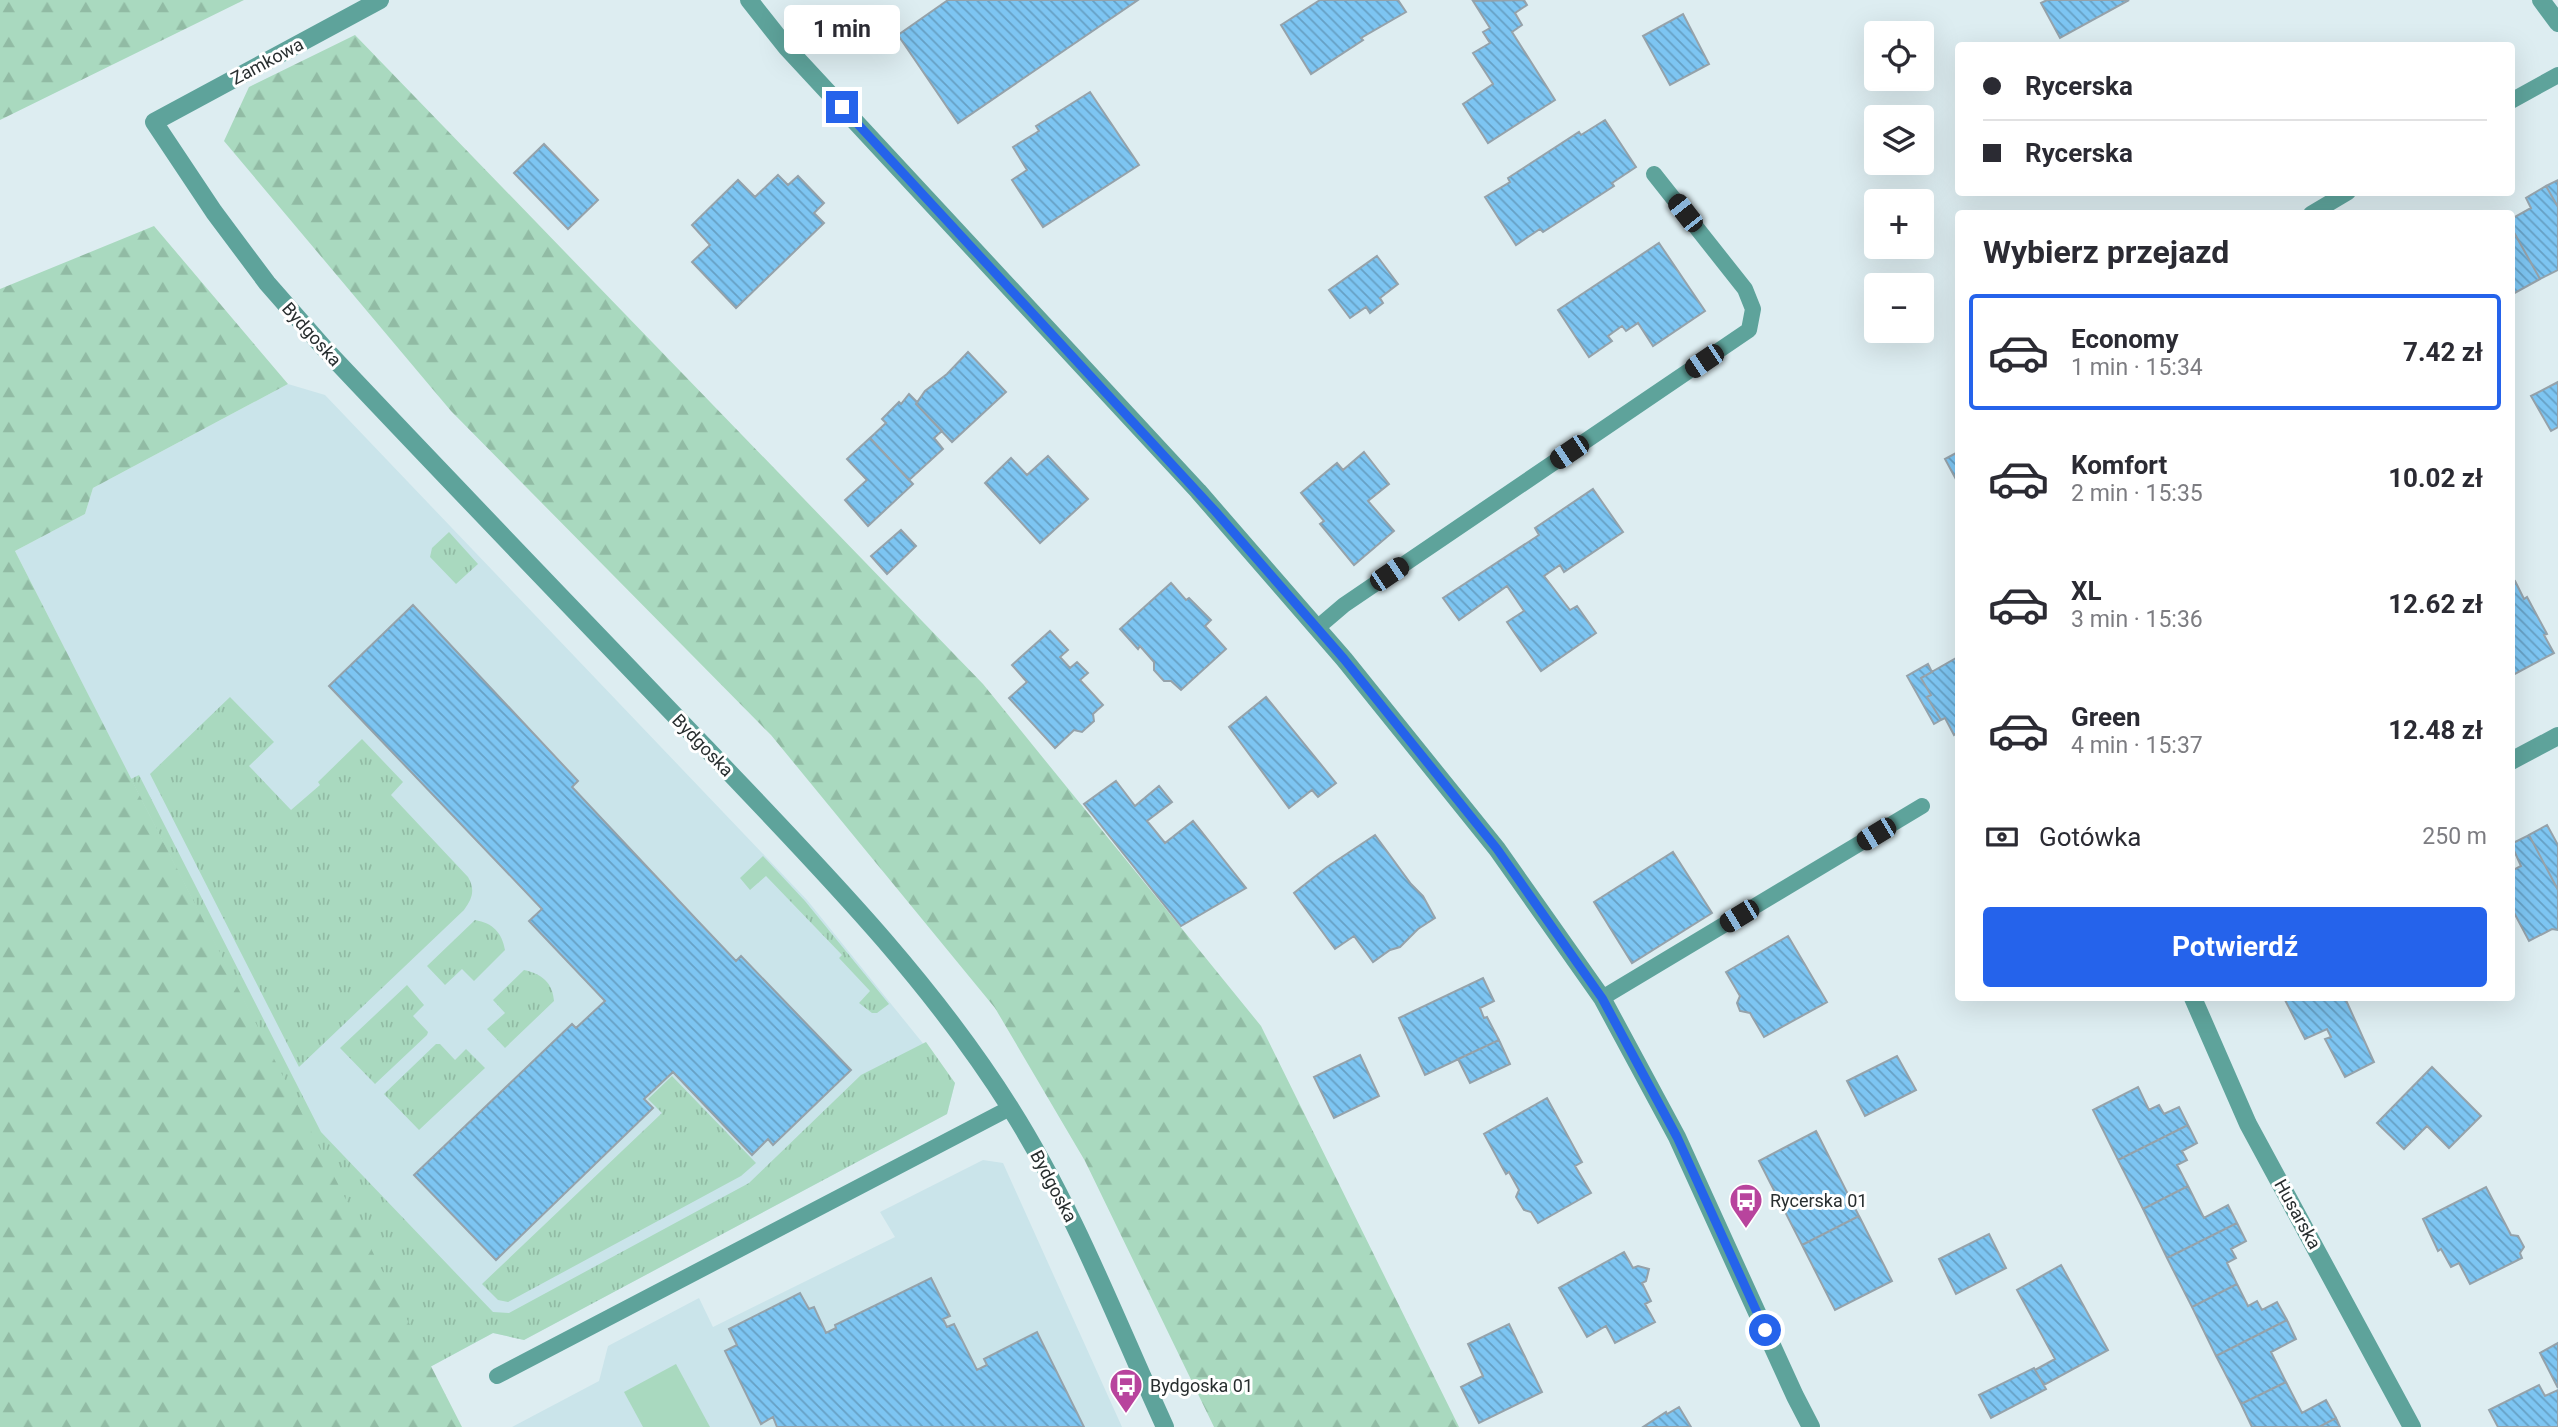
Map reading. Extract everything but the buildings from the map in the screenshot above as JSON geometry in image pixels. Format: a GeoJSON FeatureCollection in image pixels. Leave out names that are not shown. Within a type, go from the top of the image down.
{"type":"FeatureCollection","features":[{"type":"Feature","properties":{"kind":"street","name":"Zamkowa"},"geometry":{"type":"LineString","coordinates":[[154,122],[380,0]]}},
{"type":"Feature","properties":{"kind":"street"},"geometry":{"type":"LineString","coordinates":[[748,0],[787,48],[1189,481],[1317,628],[1497,849],[1602,998],[1677,1137],[1811,1427]]}},
{"type":"Feature","properties":{"kind":"street"},"geometry":{"type":"LineString","coordinates":[[2541,0],[2558,23]]}},
{"type":"Feature","properties":{"kind":"street","name":"Bydgoska"},"geometry":{"type":"LineString","coordinates":[[154,122],[214,212],[260,273],[324,348],[844,892],[929,994],[1010,1108],[1074,1223],[1165,1427]]}},
{"type":"Feature","properties":{"kind":"street"},"geometry":{"type":"LineString","coordinates":[[2515,759],[2558,736]]}},
{"type":"Feature","properties":{"kind":"street","name":"Husarska"},"geometry":{"type":"LineString","coordinates":[[2194,1001],[2248,1124],[2412,1427]]}},
{"type":"Feature","properties":{"kind":"lane"},"geometry":{"type":"LineString","coordinates":[[2515,99],[2558,75]]}},
{"type":"Feature","properties":{"kind":"lane"},"geometry":{"type":"LineString","coordinates":[[1317,628],[1344,605],[1749,330],[1754,309],[1745,289],[1654,174]]}},
{"type":"Feature","properties":{"kind":"lane"},"geometry":{"type":"LineString","coordinates":[[2318,210],[2341,196]]}},
{"type":"Feature","properties":{"kind":"lane"},"geometry":{"type":"LineString","coordinates":[[1602,998],[1922,806]]}},
{"type":"Feature","properties":{"kind":"lane"},"geometry":{"type":"LineString","coordinates":[[497,1376],[1010,1108]]}},
{"type":"Feature","properties":{"kind":"shaded area"},"geometry":{"type":"Polygon","coordinates":[[[288,384],[325,395],[807,900],[955,1083],[947,1114],[524,1340],[493,1333],[430,1367],[15,551],[85,514],[93,488],[288,384]]]}},
{"type":"Feature","properties":{"kind":"shaded area"},"geometry":{"type":"Polygon","coordinates":[[[983,1160],[1003,1163],[1122,1427],[512,1427],[599,1381],[608,1346],[699,1298],[713,1327],[895,1237],[880,1212],[983,1160]]]}},
{"type":"Feature","properties":{"kind":"green space"},"geometry":{"type":"Polygon","coordinates":[[[0,0],[244,0],[0,120],[0,0]]]}},
{"type":"Feature","properties":{"kind":"green space"},"geometry":{"type":"Polygon","coordinates":[[[355,35],[983,684],[1261,1026],[1459,1427],[1214,1427],[1085,1161],[995,1008],[771,735],[451,411],[224,141],[249,87],[355,35]]]}},
{"type":"Feature","properties":{"kind":"green space"},"geometry":{"type":"Polygon","coordinates":[[[154,226],[288,384],[93,488],[85,514],[15,551],[462,1427],[0,1427],[0,289],[154,226]]]}},
{"type":"Feature","properties":{"kind":"green space"},"geometry":{"type":"Polygon","coordinates":[[[449,532],[478,564],[456,584],[430,557],[432,548],[449,532]]]}},
{"type":"Feature","properties":{"kind":"green space"},"geometry":{"type":"Polygon","coordinates":[[[230,697],[274,742],[249,766],[291,810],[320,785],[318,782],[362,739],[403,782],[391,795],[468,877],[472,886],[471,897],[464,910],[299,1067],[150,774],[230,697]]]}},
{"type":"Feature","properties":{"kind":"green space"},"geometry":{"type":"Polygon","coordinates":[[[139,775],[321,1132],[493,1312],[509,1313],[749,1183],[861,1075],[926,1042],[955,1083],[947,1114],[524,1340],[493,1333],[430,1367],[131,779],[139,775]]]}},
{"type":"Feature","properties":{"kind":"green space"},"geometry":{"type":"Polygon","coordinates":[[[763,856],[805,901],[889,1004],[877,1013],[872,1013],[859,1003],[870,991],[839,958],[842,955],[766,876],[750,890],[740,878],[763,856]]]}},
{"type":"Feature","properties":{"kind":"green space"},"geometry":{"type":"Polygon","coordinates":[[[475,920],[496,930],[505,950],[474,981],[462,969],[445,985],[427,966],[475,920]]]}},
{"type":"Feature","properties":{"kind":"green space"},"geometry":{"type":"Polygon","coordinates":[[[524,970],[536,974],[549,984],[554,1001],[505,1048],[487,1029],[505,1013],[493,1000],[524,970]]]}},
{"type":"Feature","properties":{"kind":"green space"},"geometry":{"type":"Polygon","coordinates":[[[407,985],[424,1005],[413,1016],[428,1032],[375,1084],[340,1048],[407,985]]]}},
{"type":"Feature","properties":{"kind":"green space"},"geometry":{"type":"Polygon","coordinates":[[[436,1044],[440,1044],[455,1060],[466,1049],[485,1068],[419,1130],[384,1094],[436,1044]]]}},
{"type":"Feature","properties":{"kind":"green space"},"geometry":{"type":"Polygon","coordinates":[[[672,1076],[756,1163],[741,1176],[508,1302],[498,1300],[482,1284],[662,1113],[648,1099],[672,1076]]]}},
{"type":"Feature","properties":{"kind":"green space"},"geometry":{"type":"Polygon","coordinates":[[[676,1364],[710,1427],[643,1427],[624,1392],[676,1364]]]}},
{"type":"Feature","properties":{"kind":"place","name":"Rycerska 01"},"geometry":{"type":"Point","coordinates":[1746,1230]}},
{"type":"Feature","properties":{"kind":"place","name":"Bydgoska 01"},"geometry":{"type":"Point","coordinates":[1126,1415]}},
{"type":"Feature","properties":{"kind":"route"},"geometry":{"type":"LineString","coordinates":[[842,107],[1215,511],[1344,659],[1497,849],[1602,998],[1677,1137],[1765,1330]]}}]}
